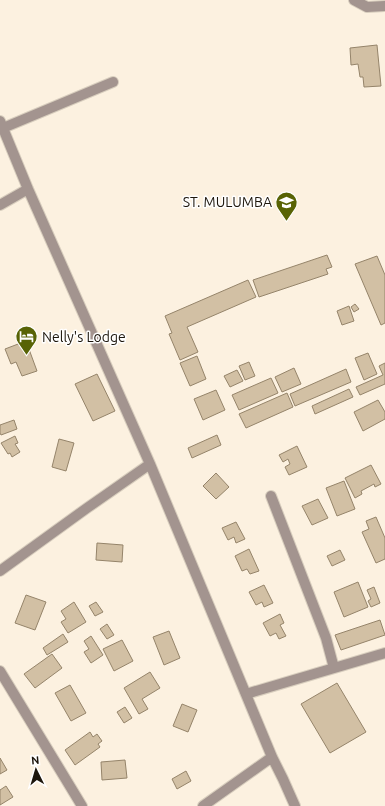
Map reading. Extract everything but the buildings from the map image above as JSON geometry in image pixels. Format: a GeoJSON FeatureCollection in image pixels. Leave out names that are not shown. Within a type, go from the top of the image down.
{"type":"FeatureCollection","features":[{"type":"Feature","properties":{"kind":"street"},"geometry":{"type":"LineString","coordinates":[[354,0],[367,7],[385,6]]}},
{"type":"Feature","properties":{"kind":"street"},"geometry":{"type":"LineString","coordinates":[[113,82],[1,124],[28,189],[150,464],[272,757],[295,806]]}},
{"type":"Feature","properties":{"kind":"street"},"geometry":{"type":"LineString","coordinates":[[0,205],[28,189]]}},
{"type":"Feature","properties":{"kind":"street"},"geometry":{"type":"LineString","coordinates":[[0,571],[150,464]]}},
{"type":"Feature","properties":{"kind":"street"},"geometry":{"type":"LineString","coordinates":[[271,496],[326,638],[334,668]]}},
{"type":"Feature","properties":{"kind":"street"},"geometry":{"type":"LineString","coordinates":[[246,694],[385,653]]}},
{"type":"Feature","properties":{"kind":"street"},"geometry":{"type":"LineString","coordinates":[[0,671],[82,806]]}},
{"type":"Feature","properties":{"kind":"street"},"geometry":{"type":"LineString","coordinates":[[203,806],[272,757]]}},
{"type":"Feature","properties":{"kind":"place","name":"ST. MULUMBA"},"geometry":{"type":"Point","coordinates":[287,222]}},
{"type":"Feature","properties":{"kind":"place","name":"Nelly's Lodge"},"geometry":{"type":"Point","coordinates":[26,356]}}]}
